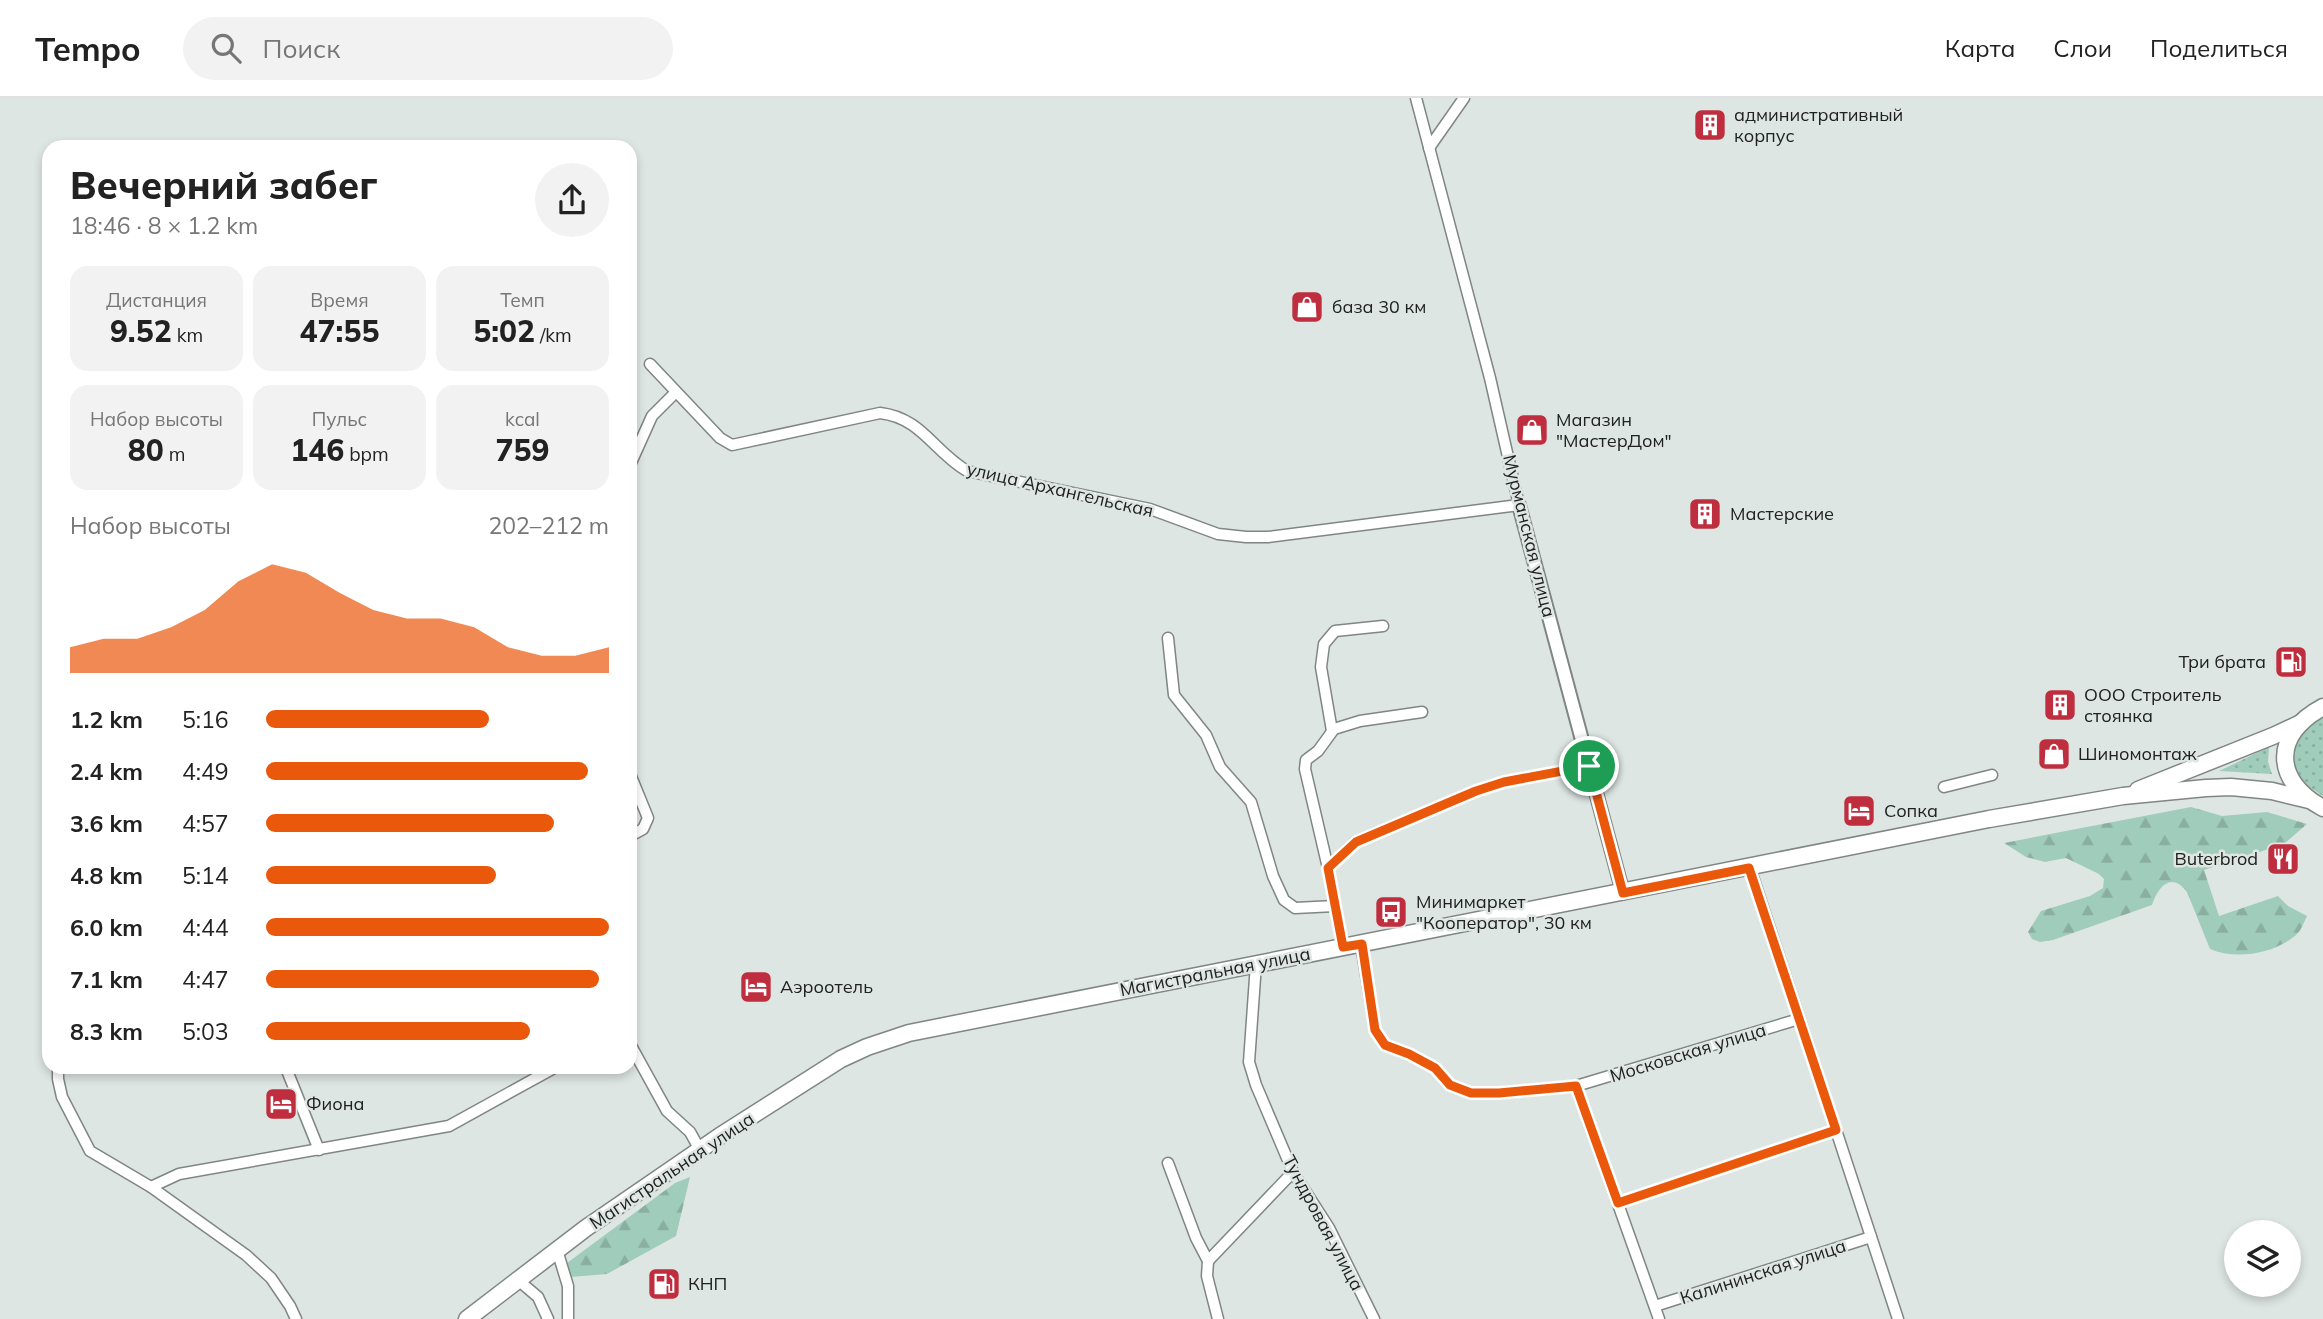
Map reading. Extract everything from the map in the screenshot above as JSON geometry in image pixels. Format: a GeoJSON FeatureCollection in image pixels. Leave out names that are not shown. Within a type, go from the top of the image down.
{"type":"FeatureCollection","features":[{"type":"Feature","properties":{"kind":"main road","name":"Магистральная улица"},"geometry":{"type":"LineString","coordinates":[[2123,796],[2273,736],[2301,723],[2323,708]]}},
{"type":"Feature","properties":{"kind":"main road"},"geometry":{"type":"LineString","coordinates":[[2301,723],[2288,741],[2285,767],[2292,781],[2316,804]]}},
{"type":"Feature","properties":{"kind":"main road","name":"Магистральная улица"},"geometry":{"type":"LineString","coordinates":[[467,1319],[557,1250],[700,1150],[841,1059],[896,1037],[953,1023],[1989,819],[2123,796],[2231,786],[2272,791],[2316,804]]}},
{"type":"Feature","properties":{"kind":"street","name":"Мурманская улица"},"geometry":{"type":"LineString","coordinates":[[1416,98],[1623,893]]}},
{"type":"Feature","properties":{"kind":"street"},"geometry":{"type":"LineString","coordinates":[[1429,148],[1464,98]]}},
{"type":"Feature","properties":{"kind":"street","name":"улица Архангельская"},"geometry":{"type":"LineString","coordinates":[[650,364],[720,438],[732,444],[880,413],[895,415],[913,423],[953,462],[967,471],[1150,509],[1219,534],[1268,537],[1520,505]]}},
{"type":"Feature","properties":{"kind":"street"},"geometry":{"type":"LineString","coordinates":[[637,449],[652,416],[676,393]]}},
{"type":"Feature","properties":{"kind":"street"},"geometry":{"type":"LineString","coordinates":[[1332,731],[1321,667],[1324,644],[1335,631],[1383,626]]}},
{"type":"Feature","properties":{"kind":"street"},"geometry":{"type":"LineString","coordinates":[[1168,638],[1174,695],[1206,735],[1220,767],[1251,802],[1273,876],[1284,900],[1295,908],[1335,906]]}},
{"type":"Feature","properties":{"kind":"street"},"geometry":{"type":"LineString","coordinates":[[1343,947],[1305,769],[1306,760],[1318,751],[1332,731],[1360,721],[1422,712]]}},
{"type":"Feature","properties":{"kind":"street"},"geometry":{"type":"LineString","coordinates":[[1328,868],[1356,842],[1476,791],[1504,782],[1589,766]]}},
{"type":"Feature","properties":{"kind":"street"},"geometry":{"type":"LineString","coordinates":[[1944,787],[1992,775]]}},
{"type":"Feature","properties":{"kind":"street"},"geometry":{"type":"LineString","coordinates":[[637,791],[648,818],[643,829],[637,832]]}},
{"type":"Feature","properties":{"kind":"street"},"geometry":{"type":"LineString","coordinates":[[1749,868],[1898,1319]]}},
{"type":"Feature","properties":{"kind":"street","name":"Московская улица"},"geometry":{"type":"LineString","coordinates":[[1362,944],[1375,1030],[1385,1045],[1435,1068],[1450,1085],[1471,1093],[1576,1086],[1799,1019]]}},
{"type":"Feature","properties":{"kind":"street","name":"Тундровая улица"},"geometry":{"type":"LineString","coordinates":[[1256,964],[1249,1062],[1293,1172],[1329,1228],[1374,1319]]}},
{"type":"Feature","properties":{"kind":"street"},"geometry":{"type":"LineString","coordinates":[[637,1057],[667,1111],[690,1132],[700,1150]]}},
{"type":"Feature","properties":{"kind":"street"},"geometry":{"type":"LineString","coordinates":[[58,1074],[62,1097],[90,1151],[151,1187],[246,1255],[271,1278],[296,1319]]}},
{"type":"Feature","properties":{"kind":"street"},"geometry":{"type":"LineString","coordinates":[[288,1074],[318,1150]]}},
{"type":"Feature","properties":{"kind":"street"},"geometry":{"type":"LineString","coordinates":[[151,1187],[179,1174],[449,1126],[543,1074]]}},
{"type":"Feature","properties":{"kind":"street"},"geometry":{"type":"LineString","coordinates":[[1576,1086],[1659,1319]]}},
{"type":"Feature","properties":{"kind":"street"},"geometry":{"type":"LineString","coordinates":[[1618,1203],[1836,1130]]}},
{"type":"Feature","properties":{"kind":"street"},"geometry":{"type":"LineString","coordinates":[[1168,1163],[1196,1238],[1208,1261],[1207,1276],[1218,1319]]}},
{"type":"Feature","properties":{"kind":"street"},"geometry":{"type":"LineString","coordinates":[[1208,1261],[1293,1172]]}},
{"type":"Feature","properties":{"kind":"street","name":"Калининская улица"},"geometry":{"type":"LineString","coordinates":[[1655,1306],[1871,1237]]}},
{"type":"Feature","properties":{"kind":"street"},"geometry":{"type":"LineString","coordinates":[[557,1250],[568,1286],[568,1319]]}},
{"type":"Feature","properties":{"kind":"street"},"geometry":{"type":"LineString","coordinates":[[517,1280],[538,1297],[548,1319]]}},
{"type":"Feature","properties":{"kind":"green space"},"geometry":{"type":"Polygon","coordinates":[[[2323,713],[2323,796],[2298,780],[2292,762],[2300,731],[2323,713]]]}},
{"type":"Feature","properties":{"kind":"green space"},"geometry":{"type":"Polygon","coordinates":[[[2269,747],[2268,762],[2272,774],[2219,771],[2269,747]]]}},
{"type":"Feature","properties":{"kind":"green space"},"geometry":{"type":"Polygon","coordinates":[[[2191,807],[2222,816],[2267,812],[2307,824],[2284,844],[2204,870],[2219,916],[2278,896],[2288,906],[2307,916],[2296,935],[2277,947],[2254,953],[2231,954],[2210,949],[2187,892],[2176,883],[2170,882],[2161,887],[2152,905],[2053,940],[2040,942],[2032,939],[2028,932],[2041,911],[2090,896],[2103,888],[2104,879],[2066,858],[2045,862],[2026,857],[2004,843],[2191,807]]]}},
{"type":"Feature","properties":{"kind":"green space"},"geometry":{"type":"Polygon","coordinates":[[[690,1177],[676,1236],[607,1274],[571,1277],[567,1263],[675,1183],[690,1177]]]}},
{"type":"Feature","properties":{"kind":"place","name":"административный корпус"},"geometry":{"type":"Point","coordinates":[1710,125]}},
{"type":"Feature","properties":{"kind":"place","name":"база 30 км"},"geometry":{"type":"Point","coordinates":[1307,307]}},
{"type":"Feature","properties":{"kind":"place","name":"Магазин \"МастерДом\""},"geometry":{"type":"Point","coordinates":[1532,430]}},
{"type":"Feature","properties":{"kind":"place","name":"Мастерские"},"geometry":{"type":"Point","coordinates":[1705,514]}},
{"type":"Feature","properties":{"kind":"place","name":"Три брата"},"geometry":{"type":"Point","coordinates":[2291,662]}},
{"type":"Feature","properties":{"kind":"place","name":"ООО Строитель стоянка"},"geometry":{"type":"Point","coordinates":[2060,705]}},
{"type":"Feature","properties":{"kind":"place","name":"Шиномонтаж"},"geometry":{"type":"Point","coordinates":[2054,754]}},
{"type":"Feature","properties":{"kind":"place","name":"Сопка"},"geometry":{"type":"Point","coordinates":[1859,811]}},
{"type":"Feature","properties":{"kind":"place","name":"Buterbrod"},"geometry":{"type":"Point","coordinates":[2283,859]}},
{"type":"Feature","properties":{"kind":"place","name":"Минимаркет \"Кооператор\", 30 км"},"geometry":{"type":"Point","coordinates":[1391,912]}},
{"type":"Feature","properties":{"kind":"place","name":"Аэроотель"},"geometry":{"type":"Point","coordinates":[756,987]}},
{"type":"Feature","properties":{"kind":"place","name":"Фиона"},"geometry":{"type":"Point","coordinates":[281,1104]}},
{"type":"Feature","properties":{"kind":"place","name":"КНП"},"geometry":{"type":"Point","coordinates":[664,1284]}},
{"type":"Feature","properties":{"kind":"route"},"geometry":{"type":"LineString","coordinates":[[1589,766],[1623,893],[1749,868],[1836,1130],[1618,1203],[1576,1086],[1471,1093],[1450,1085],[1435,1068],[1385,1045],[1375,1030],[1362,944],[1343,947],[1328,868],[1356,842],[1476,791],[1504,782],[1589,766]]}}]}
